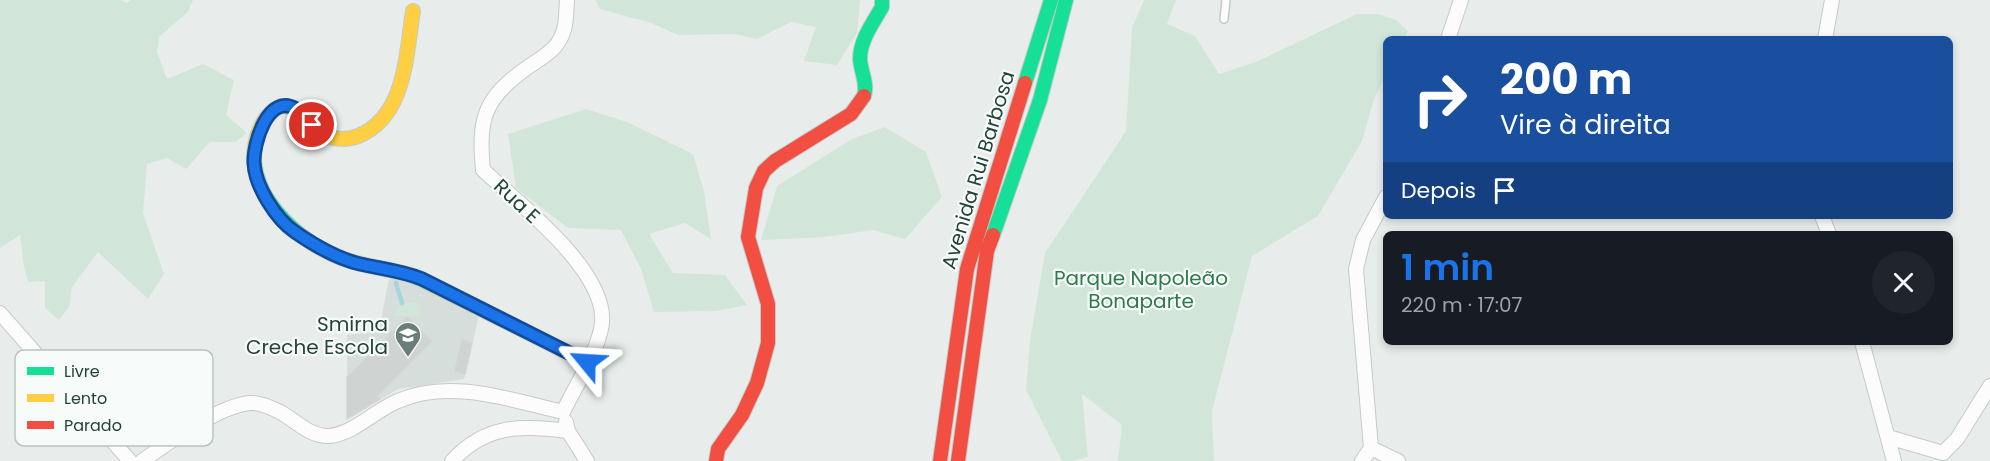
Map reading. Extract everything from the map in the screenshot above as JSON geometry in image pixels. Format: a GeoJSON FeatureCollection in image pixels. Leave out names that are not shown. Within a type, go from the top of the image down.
{"type":"FeatureCollection","features":[{"type":"Feature","properties":{"kind":"street","name":"Rua E"},"geometry":{"type":"LineString","coordinates":[[563,412],[596,348],[602,321],[597,295],[584,271],[562,242],[483,170],[480,137],[487,109],[504,84],[546,55],[560,41],[566,23],[567,0]]}},
{"type":"Feature","properties":{"kind":"street"},"geometry":{"type":"LineString","coordinates":[[716,461],[718,449],[741,415],[757,383],[768,344],[768,304],[748,237],[756,188],[764,171],[775,161],[851,114],[861,104],[865,95],[866,82],[861,51],[882,7],[882,0]]}},
{"type":"Feature","properties":{"kind":"street","name":"Avenida Rui Barbosa"},"geometry":{"type":"LineString","coordinates":[[940,461],[966,269],[1051,0]]}},
{"type":"Feature","properties":{"kind":"street","name":"Avenida Rui Barbosa"},"geometry":{"type":"LineString","coordinates":[[958,461],[987,251],[1040,100],[1066,0]]}},
{"type":"Feature","properties":{"kind":"street"},"geometry":{"type":"LineString","coordinates":[[1449,36],[1461,0]]}},
{"type":"Feature","properties":{"kind":"street"},"geometry":{"type":"LineString","coordinates":[[1826,36],[1832,0]]}},
{"type":"Feature","properties":{"kind":"street"},"geometry":{"type":"LineString","coordinates":[[413,11],[400,83],[385,115],[371,130],[356,137],[340,139],[328,136],[312,125],[296,109],[287,106],[278,107],[268,117],[255,141],[254,164],[258,183],[279,216],[293,231],[335,255],[359,264],[404,272],[422,279],[587,362]]}},
{"type":"Feature","properties":{"kind":"street"},"geometry":{"type":"LineString","coordinates":[[1362,461],[1371,448],[1356,269],[1363,240],[1383,203]]}},
{"type":"Feature","properties":{"kind":"street"},"geometry":{"type":"LineString","coordinates":[[0,313],[32,350]]}},
{"type":"Feature","properties":{"kind":"street"},"geometry":{"type":"LineString","coordinates":[[1863,345],[1894,461]]}},
{"type":"Feature","properties":{"kind":"street"},"geometry":{"type":"LineString","coordinates":[[1888,437],[1943,453],[1957,439],[1990,386]]}},
{"type":"Feature","properties":{"kind":"street"},"geometry":{"type":"LineString","coordinates":[[213,417],[251,402],[282,413],[314,434],[329,436],[349,430],[393,402],[409,396],[457,390],[563,412],[568,431],[587,461]]}},
{"type":"Feature","properties":{"kind":"street"},"geometry":{"type":"LineString","coordinates":[[452,461],[465,447],[487,433],[531,426],[568,431]]}},
{"type":"Feature","properties":{"kind":"street"},"geometry":{"type":"LineString","coordinates":[[117,446],[130,461]]}},
{"type":"Feature","properties":{"kind":"street"},"geometry":{"type":"LineString","coordinates":[[142,461],[164,446]]}},
{"type":"Feature","properties":{"kind":"street"},"geometry":{"type":"LineString","coordinates":[[1371,448],[1398,461]]}},
{"type":"Feature","properties":{"kind":"lane"},"geometry":{"type":"LineString","coordinates":[[1224,19],[1226,0]]}},
{"type":"Feature","properties":{"kind":"shaded area","name":"Smirna Creche Escola"},"geometry":{"type":"Polygon","coordinates":[[[397,267],[480,311],[464,379],[398,389],[347,419],[347,335],[379,331],[388,283],[397,267]]]}},
{"type":"Feature","properties":{"kind":"green space"},"geometry":{"type":"Polygon","coordinates":[[[0,0],[120,0],[127,3],[131,0],[193,0],[188,12],[159,37],[157,52],[167,79],[203,64],[234,80],[226,115],[247,133],[236,142],[210,142],[186,169],[167,158],[147,164],[143,213],[164,274],[148,299],[98,252],[72,287],[69,307],[59,320],[45,308],[45,281],[28,282],[20,235],[0,248],[0,0]]]}},
{"type":"Feature","properties":{"kind":"green space"},"geometry":{"type":"Polygon","coordinates":[[[595,0],[860,0],[857,33],[837,65],[804,61],[816,27],[791,22],[757,39],[734,34],[678,35],[651,23],[600,9],[595,0]]]}},
{"type":"Feature","properties":{"kind":"green space","name":"Parque Napoleão Bonaparte"},"geometry":{"type":"Polygon","coordinates":[[[1144,0],[1176,0],[1167,24],[1195,36],[1219,74],[1256,62],[1357,14],[1378,14],[1396,20],[1408,31],[1406,36],[1383,36],[1383,81],[1374,99],[1362,141],[1318,216],[1252,256],[1212,411],[1214,461],[1118,461],[1122,425],[1082,394],[1088,457],[1062,461],[1026,390],[1030,341],[1045,253],[1126,131],[1132,28],[1144,0]]]}},
{"type":"Feature","properties":{"kind":"green space"},"geometry":{"type":"Polygon","coordinates":[[[586,109],[627,122],[693,154],[704,191],[711,239],[685,223],[649,234],[673,273],[725,275],[747,305],[716,311],[654,312],[641,269],[621,230],[568,228],[516,188],[508,134],[586,109]]]}},
{"type":"Feature","properties":{"kind":"green space"},"geometry":{"type":"Polygon","coordinates":[[[885,127],[926,152],[942,197],[905,239],[873,230],[826,237],[761,240],[777,186],[852,139],[885,127]]]}},
{"type":"Feature","properties":{"kind":"green space"},"geometry":{"type":"Polygon","coordinates":[[[417,302],[420,305],[421,316],[393,316],[402,303],[417,302]]]}},
{"type":"Feature","properties":{"kind":"building"},"geometry":{"type":"Polygon","coordinates":[[[407,317],[431,341],[377,396],[353,372],[407,317]]]}},
{"type":"Feature","properties":{"kind":"building"},"geometry":{"type":"Polygon","coordinates":[[[462,340],[472,343],[465,374],[455,371],[462,340]]]}},
{"type":"Feature","properties":{"kind":"building"},"geometry":{"type":"Polygon","coordinates":[[[353,372],[380,399],[347,419],[347,377],[353,372]]]}},
{"type":"Feature","properties":{"kind":"waterway"},"geometry":{"type":"LineString","coordinates":[[396,283],[402,303]]}},
{"type":"Feature","properties":{"kind":"traffic: fast"},"geometry":{"type":"LineString","coordinates":[[864,96],[865,87],[860,59],[862,45],[882,7],[882,0]]}},
{"type":"Feature","properties":{"kind":"traffic: fast"},"geometry":{"type":"LineString","coordinates":[[1025,83],[1051,0]]}},
{"type":"Feature","properties":{"kind":"traffic: fast"},"geometry":{"type":"LineString","coordinates":[[993,235],[1040,100],[1066,0]]}},
{"type":"Feature","properties":{"kind":"traffic: fast"},"geometry":{"type":"LineString","coordinates":[[254,159],[257,176],[274,208],[286,222],[315,245],[347,260],[408,274],[427,282]]}},
{"type":"Feature","properties":{"kind":"traffic: slow"},"geometry":{"type":"LineString","coordinates":[[254,159],[255,144],[260,128],[268,115],[281,106],[300,112],[320,131],[333,138],[358,136],[374,127],[386,114],[401,82],[413,11]]}},
{"type":"Feature","properties":{"kind":"traffic: slow"},"geometry":{"type":"LineString","coordinates":[[427,282],[587,362]]}},
{"type":"Feature","properties":{"kind":"traffic: jam"},"geometry":{"type":"LineString","coordinates":[[940,461],[967,269],[1025,83]]}},
{"type":"Feature","properties":{"kind":"traffic: jam"},"geometry":{"type":"LineString","coordinates":[[716,461],[718,449],[742,415],[757,383],[768,343],[768,304],[748,237],[756,188],[764,171],[775,161],[851,114],[864,96]]}},
{"type":"Feature","properties":{"kind":"traffic: jam"},"geometry":{"type":"LineString","coordinates":[[958,461],[987,251],[993,235]]}},
{"type":"Feature","properties":{"kind":"place","name":"Smirna Creche Escola"},"geometry":{"type":"Point","coordinates":[408,358]}},
{"type":"Feature","properties":{"kind":"route"},"geometry":{"type":"LineString","coordinates":[[312,125],[296,109],[287,106],[278,107],[268,117],[255,141],[254,164],[258,183],[279,216],[293,231],[335,255],[359,264],[404,272],[422,279],[587,362]]}}]}
